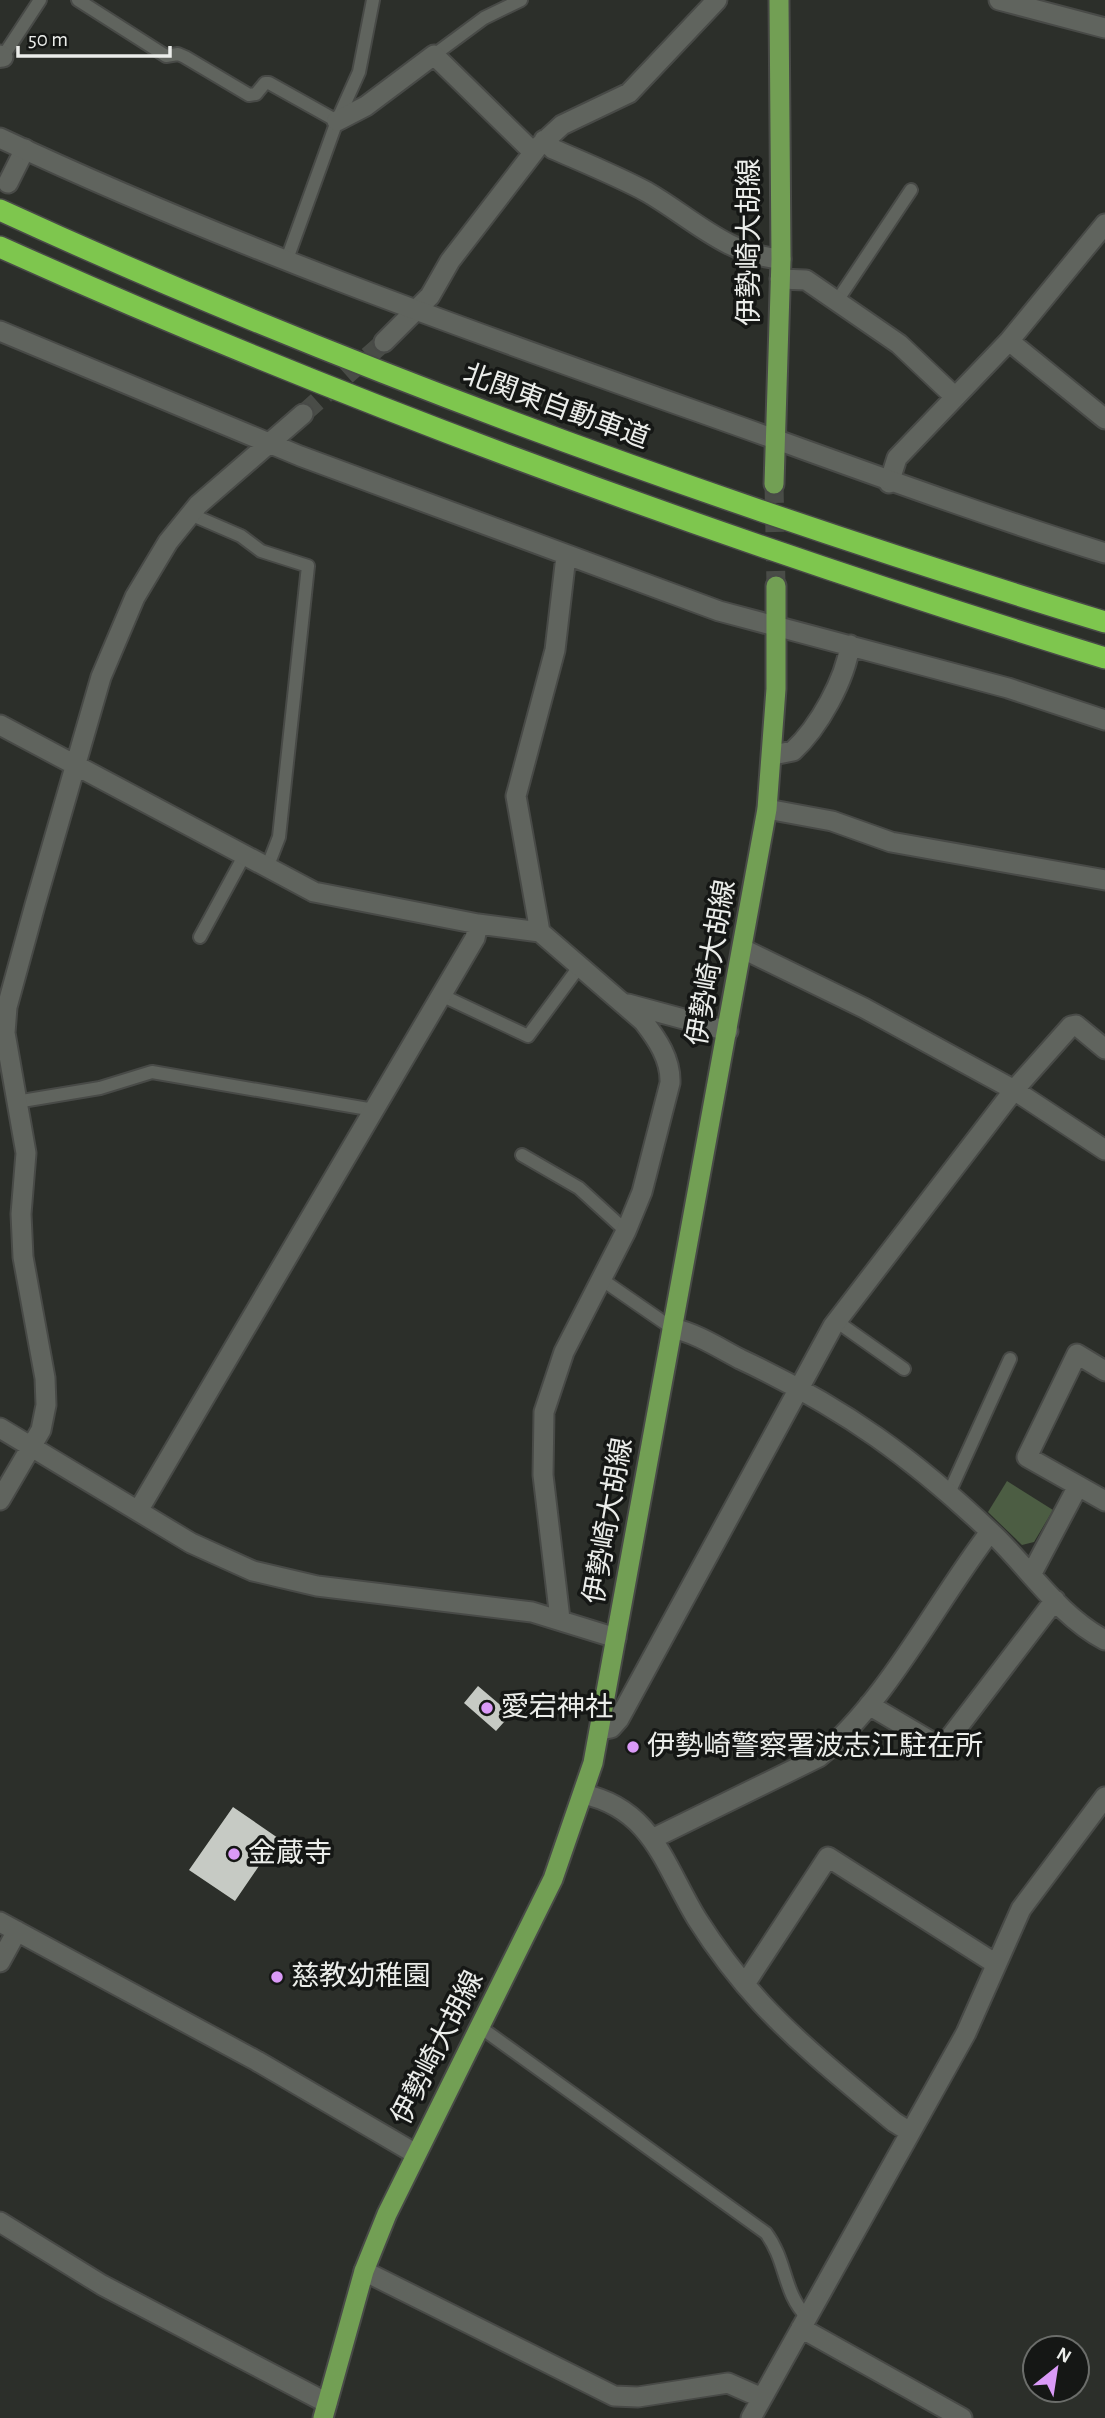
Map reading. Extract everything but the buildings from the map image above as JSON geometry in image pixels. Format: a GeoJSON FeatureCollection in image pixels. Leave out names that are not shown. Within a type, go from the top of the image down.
{"type":"FeatureCollection","features":[{"type":"Feature","properties":{"kind":"highway","name":"北関東自動車道"},"geometry":{"type":"LineString","coordinates":[[0,210],[312,344],[594,452],[961,578],[1105,622]]}},
{"type":"Feature","properties":{"kind":"highway"},"geometry":{"type":"LineString","coordinates":[[0,247],[313,381],[595,490],[913,598],[1105,658]]}},
{"type":"Feature","properties":{"kind":"main road","name":"伊勢崎大胡線"},"geometry":{"type":"LineString","coordinates":[[774,484],[781,259],[779,0]]}},
{"type":"Feature","properties":{"kind":"main road","name":"伊勢崎大胡線"},"geometry":{"type":"LineString","coordinates":[[325,2411],[364,2272],[416,2154],[553,1879],[583,1794],[600,1730],[768,809],[773,755],[776,586]]}},
{"type":"Feature","properties":{"kind":"street"},"geometry":{"type":"LineString","coordinates":[[384,342],[430,296],[450,261],[478,222],[500,199],[539,146],[562,125],[629,93],[717,0]]}},
{"type":"Feature","properties":{"kind":"street"},"geometry":{"type":"LineString","coordinates":[[999,0],[1105,28]]}},
{"type":"Feature","properties":{"kind":"street"},"geometry":{"type":"LineString","coordinates":[[337,121],[366,106],[434,55],[539,146],[553,149],[649,194],[726,243],[752,255],[781,259]]}},
{"type":"Feature","properties":{"kind":"street"},"geometry":{"type":"LineString","coordinates":[[0,138],[286,262],[415,312],[775,439],[889,483],[1105,553]]}},
{"type":"Feature","properties":{"kind":"street"},"geometry":{"type":"LineString","coordinates":[[8,183],[25,149]]}},
{"type":"Feature","properties":{"kind":"street"},"geometry":{"type":"LineString","coordinates":[[889,483],[897,458],[1009,341],[1105,224]]}},
{"type":"Feature","properties":{"kind":"street"},"geometry":{"type":"LineString","coordinates":[[780,279],[806,280],[899,344],[954,396]]}},
{"type":"Feature","properties":{"kind":"street"},"geometry":{"type":"LineString","coordinates":[[0,331],[269,443],[719,611],[1008,688],[1105,720]]}},
{"type":"Feature","properties":{"kind":"street"},"geometry":{"type":"LineString","coordinates":[[1009,341],[1105,419]]}},
{"type":"Feature","properties":{"kind":"street"},"geometry":{"type":"LineString","coordinates":[[0,1500],[41,1430],[46,1405],[45,1378],[23,1257],[21,1214],[26,1153],[5,1034],[8,1007],[101,677],[122,625],[156,561],[190,514],[225,479],[303,414]]}},
{"type":"Feature","properties":{"kind":"street"},"geometry":{"type":"LineString","coordinates":[[540,932],[516,796],[555,650],[566,556]]}},
{"type":"Feature","properties":{"kind":"street"},"geometry":{"type":"LineString","coordinates":[[773,755],[793,751],[811,728],[839,678],[850,645]]}},
{"type":"Feature","properties":{"kind":"street"},"geometry":{"type":"LineString","coordinates":[[0,725],[76,767],[170,813],[296,885],[332,898],[478,924],[540,932],[655,1036],[670,1072],[667,1099],[651,1164],[626,1231],[564,1352],[542,1427],[543,1475],[561,1619]]}},
{"type":"Feature","properties":{"kind":"street"},"geometry":{"type":"LineString","coordinates":[[768,809],[832,821],[891,842],[1105,880]]}},
{"type":"Feature","properties":{"kind":"street"},"geometry":{"type":"LineString","coordinates":[[138,1511],[475,938],[478,924]]}},
{"type":"Feature","properties":{"kind":"street"},"geometry":{"type":"LineString","coordinates":[[743,949],[864,1008],[1014,1090],[1105,1150]]}},
{"type":"Feature","properties":{"kind":"street"},"geometry":{"type":"LineString","coordinates":[[620,1002],[728,1031]]}},
{"type":"Feature","properties":{"kind":"street"},"geometry":{"type":"LineString","coordinates":[[600,1730],[611,1727],[619,1718],[836,1321],[1014,1090],[1071,1026],[1076,1025],[1105,1049]]}},
{"type":"Feature","properties":{"kind":"street"},"geometry":{"type":"LineString","coordinates":[[672,1328],[799,1387],[903,1453],[990,1532],[1082,1628],[1105,1640]]}},
{"type":"Feature","properties":{"kind":"street"},"geometry":{"type":"LineString","coordinates":[[1105,1371],[1077,1354],[1027,1457],[1105,1501]]}},
{"type":"Feature","properties":{"kind":"street"},"geometry":{"type":"LineString","coordinates":[[0,1429],[234,1564],[281,1579],[504,1608],[561,1619],[616,1638]]}},
{"type":"Feature","properties":{"kind":"street"},"geometry":{"type":"LineString","coordinates":[[1031,1573],[1079,1486]]}},
{"type":"Feature","properties":{"kind":"street"},"geometry":{"type":"LineString","coordinates":[[654,1838],[819,1757],[837,1742],[869,1705],[990,1532]]}},
{"type":"Feature","properties":{"kind":"street"},"geometry":{"type":"LineString","coordinates":[[869,1705],[942,1748],[1055,1600]]}},
{"type":"Feature","properties":{"kind":"street"},"geometry":{"type":"LineString","coordinates":[[583,1794],[601,1798],[641,1825],[654,1838],[696,1918],[745,1983],[794,2035],[910,2133]]}},
{"type":"Feature","properties":{"kind":"street"},"geometry":{"type":"LineString","coordinates":[[751,2418],[965,2033],[1021,1909],[1105,1797]]}},
{"type":"Feature","properties":{"kind":"street"},"geometry":{"type":"LineString","coordinates":[[745,1983],[828,1857],[996,1964]]}},
{"type":"Feature","properties":{"kind":"street"},"geometry":{"type":"LineString","coordinates":[[0,1922],[257,2062],[416,2154]]}},
{"type":"Feature","properties":{"kind":"street"},"geometry":{"type":"LineString","coordinates":[[0,1962],[18,1931]]}},
{"type":"Feature","properties":{"kind":"street"},"geometry":{"type":"LineString","coordinates":[[0,2222],[102,2285],[325,2411]]}},
{"type":"Feature","properties":{"kind":"street"},"geometry":{"type":"LineString","coordinates":[[364,2272],[614,2396],[638,2397],[728,2383],[762,2398]]}},
{"type":"Feature","properties":{"kind":"street"},"geometry":{"type":"LineString","coordinates":[[804,2322],[962,2418]]}},
{"type":"Feature","properties":{"kind":"lane"},"geometry":{"type":"LineString","coordinates":[[1,58],[40,0]]}},
{"type":"Feature","properties":{"kind":"lane"},"geometry":{"type":"LineString","coordinates":[[78,0],[166,56],[178,54],[186,57],[249,95],[256,94],[265,83],[269,83],[337,121]]}},
{"type":"Feature","properties":{"kind":"lane"},"geometry":{"type":"LineString","coordinates":[[286,262],[337,121],[359,72],[373,0]]}},
{"type":"Feature","properties":{"kind":"lane"},"geometry":{"type":"LineString","coordinates":[[434,55],[484,18],[521,0]]}},
{"type":"Feature","properties":{"kind":"lane"},"geometry":{"type":"LineString","coordinates":[[837,301],[911,190]]}},
{"type":"Feature","properties":{"kind":"lane"},"geometry":{"type":"LineString","coordinates":[[190,514],[241,536],[261,551],[308,566],[279,837],[267,868]]}},
{"type":"Feature","properties":{"kind":"lane"},"geometry":{"type":"LineString","coordinates":[[200,937],[244,856]]}},
{"type":"Feature","properties":{"kind":"lane"},"geometry":{"type":"LineString","coordinates":[[441,995],[527,1036],[579,967]]}},
{"type":"Feature","properties":{"kind":"lane"},"geometry":{"type":"LineString","coordinates":[[16,1102],[100,1088],[152,1072],[374,1110]]}},
{"type":"Feature","properties":{"kind":"lane"},"geometry":{"type":"LineString","coordinates":[[522,1154],[579,1188],[626,1231]]}},
{"type":"Feature","properties":{"kind":"lane"},"geometry":{"type":"LineString","coordinates":[[601,1279],[672,1328]]}},
{"type":"Feature","properties":{"kind":"lane"},"geometry":{"type":"LineString","coordinates":[[836,1321],[904,1369]]}},
{"type":"Feature","properties":{"kind":"lane"},"geometry":{"type":"LineString","coordinates":[[950,1493],[1010,1359]]}},
{"type":"Feature","properties":{"kind":"lane"},"geometry":{"type":"LineString","coordinates":[[480,2027],[766,2233],[779,2250],[794,2303],[804,2322]]}},
{"type":"Feature","properties":{"kind":"green space"},"geometry":{"type":"Polygon","coordinates":[[[1007,1481],[1053,1510],[1034,1542],[1022,1545],[988,1512],[1007,1481]]]}},
{"type":"Feature","properties":{"kind":"tunnel"},"geometry":{"type":"LineString","coordinates":[[303,414],[384,342]]}},
{"type":"Feature","properties":{"kind":"tunnel"},"geometry":{"type":"LineString","coordinates":[[774,484],[776,586]]}},
{"type":"Feature","properties":{"kind":"place","name":"愛宕神社"},"geometry":{"type":"Point","coordinates":[487,1708]}},
{"type":"Feature","properties":{"kind":"place","name":"伊勢崎警察署波志江駐在所"},"geometry":{"type":"Point","coordinates":[633,1747]}},
{"type":"Feature","properties":{"kind":"place","name":"金蔵寺"},"geometry":{"type":"Point","coordinates":[234,1854]}},
{"type":"Feature","properties":{"kind":"place","name":"慈教幼稚園"},"geometry":{"type":"Point","coordinates":[277,1977]}}]}
